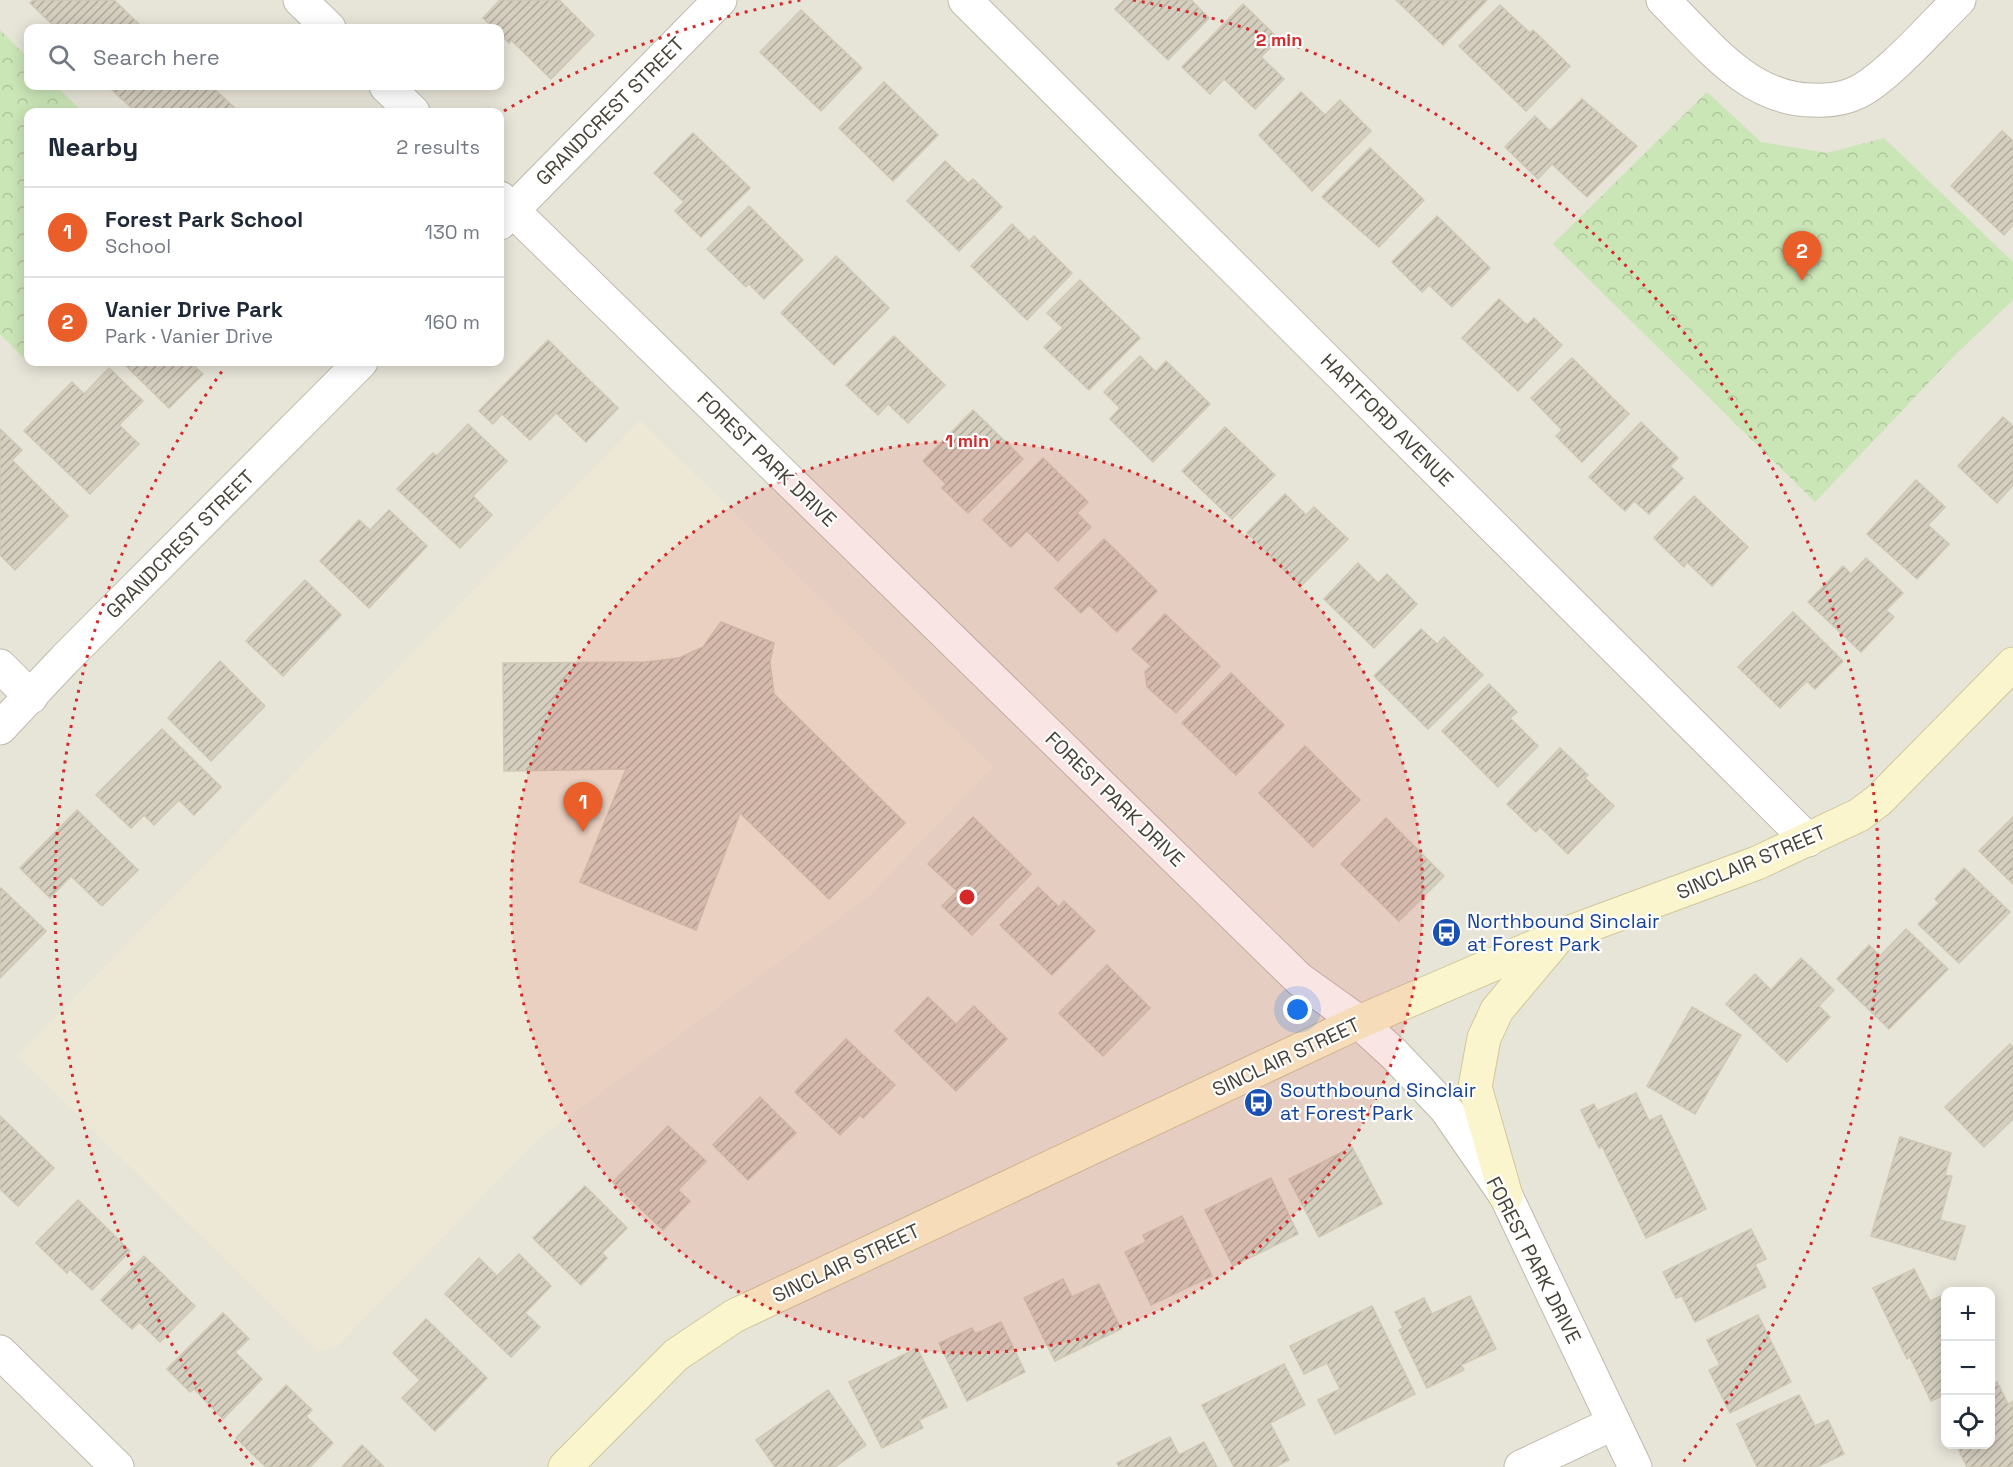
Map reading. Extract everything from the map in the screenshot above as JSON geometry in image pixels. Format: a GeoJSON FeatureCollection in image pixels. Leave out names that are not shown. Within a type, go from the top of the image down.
{"type":"FeatureCollection","features":[{"type":"Feature","properties":{"kind":"street"},"geometry":{"type":"LineString","coordinates":[[300,0],[325,24]]}},
{"type":"Feature","properties":{"kind":"street","name":"GRANDCREST STREET"},"geometry":{"type":"LineString","coordinates":[[504,210],[720,0]]}},
{"type":"Feature","properties":{"kind":"street","name":"HARTFORD AVENUE"},"geometry":{"type":"LineString","coordinates":[[965,0],[1808,840]]}},
{"type":"Feature","properties":{"kind":"street"},"geometry":{"type":"LineString","coordinates":[[1663,0],[1735,71],[1764,91],[1795,100],[1828,100],[1858,92],[1884,72],[1959,0]]}},
{"type":"Feature","properties":{"kind":"street"},"geometry":{"type":"LineString","coordinates":[[390,90],[409,108]]}},
{"type":"Feature","properties":{"kind":"street","name":"FOREST PARK DRIVE"},"geometry":{"type":"LineString","coordinates":[[504,210],[1299,979],[1359,1022],[1394,1054],[1446,1109],[1506,1197],[1635,1467]]}},
{"type":"Feature","properties":{"kind":"street","name":"GRANDCREST STREET"},"geometry":{"type":"LineString","coordinates":[[0,728],[66,658],[357,366]]}},
{"type":"Feature","properties":{"kind":"street","name":"SINCLAIR STREET"},"geometry":{"type":"LineString","coordinates":[[565,1467],[676,1355],[734,1316],[1359,1022],[1557,938],[1757,863],[1859,815],[1879,800],[2013,664]]}},
{"type":"Feature","properties":{"kind":"street"},"geometry":{"type":"LineString","coordinates":[[0,666],[30,697]]}},
{"type":"Feature","properties":{"kind":"street"},"geometry":{"type":"LineString","coordinates":[[1506,1197],[1475,1087],[1484,1038],[1497,1010],[1557,938]]}},
{"type":"Feature","properties":{"kind":"street"},"geometry":{"type":"LineString","coordinates":[[7,1371],[117,1467]]}},
{"type":"Feature","properties":{"kind":"street"},"geometry":{"type":"LineString","coordinates":[[1521,1467],[1614,1423]]}},
{"type":"Feature","properties":{"kind":"shaded area"},"geometry":{"type":"Polygon","coordinates":[[[0,0],[2013,0],[2013,1467],[0,1467],[0,0]]]}},
{"type":"Feature","properties":{"kind":"shaded area"},"geometry":{"type":"Polygon","coordinates":[[[640,420],[993,767],[868,897],[539,1138],[338,1346],[319,1352],[17,1056],[640,420]]]}},
{"type":"Feature","properties":{"kind":"green space"},"geometry":{"type":"Polygon","coordinates":[[[0,30],[24,54],[24,90],[60,90],[79,108],[24,108],[24,358],[0,334],[0,30]]]}},
{"type":"Feature","properties":{"kind":"green space"},"geometry":{"type":"Polygon","coordinates":[[[1707,92],[1761,142],[1827,153],[1884,138],[2013,262],[2013,300],[1955,355],[1815,502],[1553,244],[1707,92]]]}},
{"type":"Feature","properties":{"kind":"building"},"geometry":{"type":"Polygon","coordinates":[[[33,0],[114,0],[139,24],[52,24],[30,3],[33,0]]]}},
{"type":"Feature","properties":{"kind":"building"},"geometry":{"type":"Polygon","coordinates":[[[500,0],[559,0],[594,35],[551,79],[511,40],[509,43],[504,38],[504,24],[490,24],[483,18],[500,0]]]}},
{"type":"Feature","properties":{"kind":"building"},"geometry":{"type":"Polygon","coordinates":[[[1124,0],[1191,0],[1209,18],[1168,60],[1115,9],[1124,0]]]}},
{"type":"Feature","properties":{"kind":"building"},"geometry":{"type":"Polygon","coordinates":[[[1396,0],[1487,0],[1443,45],[1396,0]]]}},
{"type":"Feature","properties":{"kind":"building"},"geometry":{"type":"Polygon","coordinates":[[[1243,4],[1279,39],[1261,57],[1284,79],[1255,109],[1224,79],[1210,94],[1182,67],[1243,4]]]}},
{"type":"Feature","properties":{"kind":"building"},"geometry":{"type":"Polygon","coordinates":[[[1500,5],[1530,33],[1533,30],[1570,66],[1526,111],[1459,46],[1500,5]]]}},
{"type":"Feature","properties":{"kind":"building"},"geometry":{"type":"Polygon","coordinates":[[[801,10],[862,68],[821,111],[760,52],[801,10]]]}},
{"type":"Feature","properties":{"kind":"building"},"geometry":{"type":"Polygon","coordinates":[[[884,82],[938,135],[893,181],[839,128],[884,82]]]}},
{"type":"Feature","properties":{"kind":"building"},"geometry":{"type":"Polygon","coordinates":[[[112,90],[215,90],[235,108],[132,108],[112,90]]]}},
{"type":"Feature","properties":{"kind":"building"},"geometry":{"type":"Polygon","coordinates":[[[1301,92],[1325,115],[1340,100],[1371,131],[1312,191],[1259,135],[1301,92]]]}},
{"type":"Feature","properties":{"kind":"building"},"geometry":{"type":"Polygon","coordinates":[[[1582,99],[1637,146],[1587,197],[1552,164],[1538,179],[1505,147],[1535,116],[1550,131],[1582,99]]]}},
{"type":"Feature","properties":{"kind":"building"},"geometry":{"type":"Polygon","coordinates":[[[2002,131],[2013,141],[2013,225],[2004,235],[1951,186],[2002,131]]]}},
{"type":"Feature","properties":{"kind":"building"},"geometry":{"type":"Polygon","coordinates":[[[693,133],[750,188],[701,237],[675,211],[684,202],[654,173],[693,133]]]}},
{"type":"Feature","properties":{"kind":"building"},"geometry":{"type":"Polygon","coordinates":[[[1370,148],[1424,200],[1379,247],[1322,197],[1370,148]]]}},
{"type":"Feature","properties":{"kind":"building"},"geometry":{"type":"Polygon","coordinates":[[[945,161],[968,183],[973,179],[1002,207],[959,251],[907,201],[945,161]]]}},
{"type":"Feature","properties":{"kind":"building"},"geometry":{"type":"Polygon","coordinates":[[[749,206],[803,260],[764,299],[749,284],[746,287],[707,249],[749,206]]]}},
{"type":"Feature","properties":{"kind":"building"},"geometry":{"type":"Polygon","coordinates":[[[1437,216],[1490,268],[1452,307],[1429,285],[1422,292],[1392,262],[1437,216]]]}},
{"type":"Feature","properties":{"kind":"building"},"geometry":{"type":"Polygon","coordinates":[[[1012,224],[1029,241],[1034,236],[1072,273],[1027,320],[971,266],[1012,224]]]}},
{"type":"Feature","properties":{"kind":"building"},"geometry":{"type":"Polygon","coordinates":[[[836,256],[889,308],[834,365],[781,313],[836,256]]]}},
{"type":"Feature","properties":{"kind":"building"},"geometry":{"type":"Polygon","coordinates":[[[1080,280],[1140,338],[1089,390],[1044,347],[1063,328],[1047,313],[1080,280]]]}},
{"type":"Feature","properties":{"kind":"building"},"geometry":{"type":"Polygon","coordinates":[[[1499,299],[1527,325],[1534,318],[1562,345],[1518,391],[1462,338],[1499,299]]]}},
{"type":"Feature","properties":{"kind":"building"},"geometry":{"type":"Polygon","coordinates":[[[894,336],[945,385],[908,423],[888,404],[878,415],[846,385],[894,336]]]}},
{"type":"Feature","properties":{"kind":"building"},"geometry":{"type":"Polygon","coordinates":[[[548,340],[618,408],[586,442],[556,413],[530,440],[502,414],[493,424],[479,411],[548,340]]]}},
{"type":"Feature","properties":{"kind":"building"},"geometry":{"type":"Polygon","coordinates":[[[1140,356],[1156,372],[1166,361],[1210,404],[1153,462],[1110,419],[1120,408],[1104,392],[1140,356]]]}},
{"type":"Feature","properties":{"kind":"building"},"geometry":{"type":"Polygon","coordinates":[[[1572,358],[1629,414],[1582,462],[1556,436],[1562,430],[1531,398],[1572,358]]]}},
{"type":"Feature","properties":{"kind":"building"},"geometry":{"type":"Polygon","coordinates":[[[126,366],[194,366],[203,374],[169,408],[126,366]]]}},
{"type":"Feature","properties":{"kind":"building"},"geometry":{"type":"Polygon","coordinates":[[[109,368],[143,401],[119,425],[139,444],[90,494],[24,431],[72,382],[84,394],[109,368]]]}},
{"type":"Feature","properties":{"kind":"building"},"geometry":{"type":"Polygon","coordinates":[[[973,410],[1023,459],[968,513],[942,488],[946,484],[923,461],[973,410]]]}},
{"type":"Feature","properties":{"kind":"building"},"geometry":{"type":"Polygon","coordinates":[[[2003,417],[2013,426],[2013,485],[1997,503],[1958,466],[2003,417]]]}},
{"type":"Feature","properties":{"kind":"building"},"geometry":{"type":"Polygon","coordinates":[[[1641,422],[1678,458],[1670,466],[1683,478],[1649,514],[1634,501],[1625,511],[1589,477],[1641,422]]]}},
{"type":"Feature","properties":{"kind":"building"},"geometry":{"type":"Polygon","coordinates":[[[468,424],[507,461],[473,496],[492,515],[460,548],[397,489],[433,453],[437,456],[468,424]]]}},
{"type":"Feature","properties":{"kind":"building"},"geometry":{"type":"Polygon","coordinates":[[[1225,427],[1275,475],[1232,519],[1182,471],[1225,427]]]}},
{"type":"Feature","properties":{"kind":"building"},"geometry":{"type":"Polygon","coordinates":[[[0,429],[22,450],[12,460],[68,516],[15,570],[0,555],[0,429]]]}},
{"type":"Feature","properties":{"kind":"building"},"geometry":{"type":"Polygon","coordinates":[[[1043,458],[1088,502],[1077,513],[1091,527],[1058,561],[1027,531],[1011,547],[983,520],[1043,458]]]}},
{"type":"Feature","properties":{"kind":"building"},"geometry":{"type":"Polygon","coordinates":[[[1916,480],[1945,507],[1928,525],[1949,544],[1917,579],[1867,534],[1916,480]]]}},
{"type":"Feature","properties":{"kind":"building"},"geometry":{"type":"Polygon","coordinates":[[[1285,494],[1306,515],[1314,507],[1348,539],[1301,586],[1247,533],[1285,494]]]}},
{"type":"Feature","properties":{"kind":"building"},"geometry":{"type":"Polygon","coordinates":[[[1694,496],[1748,547],[1712,586],[1687,562],[1684,567],[1654,538],[1694,496]]]}},
{"type":"Feature","properties":{"kind":"building"},"geometry":{"type":"Polygon","coordinates":[[[389,510],[427,546],[369,608],[320,561],[359,520],[370,530],[389,510]]]}},
{"type":"Feature","properties":{"kind":"building"},"geometry":{"type":"Polygon","coordinates":[[[1104,539],[1157,591],[1117,632],[1089,605],[1081,613],[1055,588],[1104,539]]]}},
{"type":"Feature","properties":{"kind":"building"},"geometry":{"type":"Polygon","coordinates":[[[1866,558],[1903,593],[1886,610],[1894,617],[1861,652],[1808,602],[1843,566],[1851,574],[1866,558]]]}},
{"type":"Feature","properties":{"kind":"building"},"geometry":{"type":"Polygon","coordinates":[[[1358,563],[1378,583],[1387,574],[1417,604],[1374,648],[1324,599],[1358,563]]]}},
{"type":"Feature","properties":{"kind":"building"},"geometry":{"type":"Polygon","coordinates":[[[305,580],[341,615],[283,676],[246,641],[305,580]]]}},
{"type":"Feature","properties":{"kind":"building"},"geometry":{"type":"Polygon","coordinates":[[[1793,612],[1843,661],[1815,689],[1807,681],[1780,708],[1738,667],[1793,612]]]}},
{"type":"Feature","properties":{"kind":"building"},"geometry":{"type":"Polygon","coordinates":[[[1165,614],[1220,666],[1176,713],[1147,687],[1145,672],[1151,666],[1132,649],[1165,614]]]}},
{"type":"Feature","properties":{"kind":"building"},"geometry":{"type":"Polygon","coordinates":[[[721,622],[774,643],[770,662],[774,694],[905,823],[829,899],[740,813],[696,930],[580,882],[626,769],[504,771],[503,663],[646,662],[679,658],[703,647],[721,622]]]}},
{"type":"Feature","properties":{"kind":"building"},"geometry":{"type":"Polygon","coordinates":[[[1421,629],[1437,644],[1444,637],[1483,675],[1428,729],[1374,676],[1421,629]]]}},
{"type":"Feature","properties":{"kind":"building"},"geometry":{"type":"Polygon","coordinates":[[[220,661],[265,706],[211,761],[168,718],[220,661]]]}},
{"type":"Feature","properties":{"kind":"building"},"geometry":{"type":"Polygon","coordinates":[[[1231,673],[1284,725],[1236,775],[1182,723],[1231,673]]]}},
{"type":"Feature","properties":{"kind":"building"},"geometry":{"type":"Polygon","coordinates":[[[1489,684],[1517,712],[1510,718],[1538,746],[1498,787],[1442,731],[1489,684]]]}},
{"type":"Feature","properties":{"kind":"building"},"geometry":{"type":"Polygon","coordinates":[[[162,729],[221,787],[194,815],[179,800],[154,825],[144,815],[131,828],[96,795],[162,729]]]}},
{"type":"Feature","properties":{"kind":"building"},"geometry":{"type":"Polygon","coordinates":[[[1305,746],[1360,800],[1313,847],[1259,793],[1305,746]]]}},
{"type":"Feature","properties":{"kind":"building"},"geometry":{"type":"Polygon","coordinates":[[[1560,748],[1588,775],[1585,778],[1614,806],[1568,854],[1540,827],[1536,832],[1507,804],[1560,748]]]}},
{"type":"Feature","properties":{"kind":"building"},"geometry":{"type":"Polygon","coordinates":[[[77,810],[138,870],[102,906],[71,876],[50,898],[20,868],[77,810]]]}},
{"type":"Feature","properties":{"kind":"building"},"geometry":{"type":"Polygon","coordinates":[[[973,817],[1031,874],[972,935],[942,906],[957,891],[928,864],[973,817]]]}},
{"type":"Feature","properties":{"kind":"building"},"geometry":{"type":"Polygon","coordinates":[[[2013,817],[2013,884],[1979,851],[2013,817]]]}},
{"type":"Feature","properties":{"kind":"building"},"geometry":{"type":"Polygon","coordinates":[[[1386,818],[1444,876],[1399,921],[1341,864],[1386,818]]]}},
{"type":"Feature","properties":{"kind":"building"},"geometry":{"type":"Polygon","coordinates":[[[1964,868],[2010,912],[1959,963],[1918,924],[1939,903],[1935,899],[1964,868]]]}},
{"type":"Feature","properties":{"kind":"building"},"geometry":{"type":"Polygon","coordinates":[[[1038,887],[1059,907],[1064,901],[1095,931],[1052,975],[1000,925],[1038,887]]]}},
{"type":"Feature","properties":{"kind":"building"},"geometry":{"type":"Polygon","coordinates":[[[0,889],[46,931],[0,978],[0,889]]]}},
{"type":"Feature","properties":{"kind":"building"},"geometry":{"type":"Polygon","coordinates":[[[1906,929],[1948,969],[1889,1029],[1837,979],[1869,945],[1880,956],[1906,929]]]}},
{"type":"Feature","properties":{"kind":"building"},"geometry":{"type":"Polygon","coordinates":[[[1801,958],[1834,990],[1819,1006],[1830,1017],[1787,1062],[1726,1004],[1755,974],[1771,990],[1801,958]]]}},
{"type":"Feature","properties":{"kind":"building"},"geometry":{"type":"Polygon","coordinates":[[[1107,965],[1150,1008],[1103,1056],[1059,1013],[1107,965]]]}},
{"type":"Feature","properties":{"kind":"building"},"geometry":{"type":"Polygon","coordinates":[[[928,997],[956,1024],[974,1006],[1007,1039],[956,1091],[895,1031],[928,997]]]}},
{"type":"Feature","properties":{"kind":"building"},"geometry":{"type":"Polygon","coordinates":[[[1692,1007],[1741,1035],[1695,1114],[1647,1086],[1692,1007]]]}},
{"type":"Feature","properties":{"kind":"building"},"geometry":{"type":"Polygon","coordinates":[[[846,1039],[895,1085],[863,1118],[860,1115],[840,1135],[795,1092],[846,1039]]]}},
{"type":"Feature","properties":{"kind":"building"},"geometry":{"type":"Polygon","coordinates":[[[2010,1044],[2013,1047],[2013,1119],[1984,1147],[1945,1107],[2010,1044]]]}},
{"type":"Feature","properties":{"kind":"building"},"geometry":{"type":"Polygon","coordinates":[[[1636,1093],[1649,1121],[1661,1115],[1706,1209],[1646,1238],[1602,1146],[1599,1148],[1581,1110],[1594,1104],[1597,1111],[1636,1093]]]}},
{"type":"Feature","properties":{"kind":"building"},"geometry":{"type":"Polygon","coordinates":[[[760,1097],[796,1133],[748,1180],[713,1145],[760,1097]]]}},
{"type":"Feature","properties":{"kind":"building"},"geometry":{"type":"Polygon","coordinates":[[[0,1116],[54,1168],[18,1206],[0,1189],[0,1116]]]}},
{"type":"Feature","properties":{"kind":"building"},"geometry":{"type":"Polygon","coordinates":[[[668,1126],[706,1161],[678,1190],[690,1201],[663,1230],[613,1182],[668,1126]]]}},
{"type":"Feature","properties":{"kind":"building"},"geometry":{"type":"Polygon","coordinates":[[[1900,1137],[1951,1153],[1945,1175],[1952,1176],[1940,1220],[1965,1226],[1955,1260],[1871,1236],[1900,1137]]]}},
{"type":"Feature","properties":{"kind":"building"},"geometry":{"type":"Polygon","coordinates":[[[1352,1147],[1382,1204],[1319,1237],[1289,1179],[1352,1147]]]}},
{"type":"Feature","properties":{"kind":"building"},"geometry":{"type":"Polygon","coordinates":[[[1271,1178],[1298,1234],[1233,1266],[1205,1210],[1271,1178]]]}},
{"type":"Feature","properties":{"kind":"building"},"geometry":{"type":"Polygon","coordinates":[[[585,1186],[627,1228],[602,1253],[607,1258],[581,1285],[533,1238],[585,1186]]]}},
{"type":"Feature","properties":{"kind":"building"},"geometry":{"type":"Polygon","coordinates":[[[78,1200],[130,1251],[92,1290],[70,1269],[67,1273],[36,1243],[78,1200]]]}},
{"type":"Feature","properties":{"kind":"building"},"geometry":{"type":"Polygon","coordinates":[[[1182,1216],[1212,1276],[1151,1305],[1125,1252],[1146,1242],[1143,1235],[1182,1216]]]}},
{"type":"Feature","properties":{"kind":"building"},"geometry":{"type":"Polygon","coordinates":[[[1751,1229],[1766,1259],[1755,1264],[1766,1287],[1695,1322],[1682,1296],[1676,1298],[1663,1272],[1751,1229]]]}},
{"type":"Feature","properties":{"kind":"building"},"geometry":{"type":"Polygon","coordinates":[[[519,1254],[551,1286],[525,1313],[540,1327],[511,1357],[445,1294],[479,1258],[497,1276],[519,1254]]]}},
{"type":"Feature","properties":{"kind":"building"},"geometry":{"type":"Polygon","coordinates":[[[144,1256],[195,1306],[160,1342],[139,1322],[132,1329],[101,1300],[144,1256]]]}},
{"type":"Feature","properties":{"kind":"building"},"geometry":{"type":"Polygon","coordinates":[[[1914,1269],[1930,1301],[1941,1296],[1941,1396],[1931,1401],[1910,1357],[1907,1359],[1873,1288],[1914,1269]]]}},
{"type":"Feature","properties":{"kind":"building"},"geometry":{"type":"Polygon","coordinates":[[[1063,1279],[1072,1297],[1099,1284],[1121,1329],[1055,1361],[1024,1298],[1063,1279]]]}},
{"type":"Feature","properties":{"kind":"building"},"geometry":{"type":"Polygon","coordinates":[[[1470,1296],[1496,1349],[1461,1365],[1464,1370],[1427,1388],[1399,1330],[1403,1328],[1395,1312],[1424,1298],[1432,1314],[1470,1296]]]}},
{"type":"Feature","properties":{"kind":"building"},"geometry":{"type":"Polygon","coordinates":[[[1372,1306],[1415,1394],[1335,1434],[1318,1400],[1340,1389],[1327,1363],[1304,1374],[1290,1346],[1372,1306]]]}},
{"type":"Feature","properties":{"kind":"building"},"geometry":{"type":"Polygon","coordinates":[[[223,1313],[249,1339],[235,1352],[262,1379],[223,1419],[194,1389],[190,1392],[167,1369],[223,1313]]]}},
{"type":"Feature","properties":{"kind":"building"},"geometry":{"type":"Polygon","coordinates":[[[1758,1315],[1791,1382],[1730,1413],[1709,1370],[1720,1365],[1707,1340],[1758,1315]]]}},
{"type":"Feature","properties":{"kind":"building"},"geometry":{"type":"Polygon","coordinates":[[[426,1319],[487,1378],[435,1431],[402,1398],[420,1380],[393,1353],[426,1319]]]}},
{"type":"Feature","properties":{"kind":"building"},"geometry":{"type":"Polygon","coordinates":[[[1001,1322],[1025,1372],[967,1401],[939,1343],[972,1328],[975,1334],[1001,1322]]]}},
{"type":"Feature","properties":{"kind":"building"},"geometry":{"type":"Polygon","coordinates":[[[917,1348],[947,1407],[919,1420],[923,1428],[882,1448],[849,1382],[917,1348]]]}},
{"type":"Feature","properties":{"kind":"building"},"geometry":{"type":"Polygon","coordinates":[[[1284,1364],[1305,1405],[1270,1423],[1289,1460],[1275,1467],[1234,1467],[1202,1405],[1284,1364]]]}},
{"type":"Feature","properties":{"kind":"building"},"geometry":{"type":"Polygon","coordinates":[[[1997,1382],[2008,1404],[2013,1401],[2013,1467],[1967,1467],[1958,1449],[1995,1449],[1995,1383],[1997,1382]]]}},
{"type":"Feature","properties":{"kind":"building"},"geometry":{"type":"Polygon","coordinates":[[[286,1385],[312,1410],[306,1416],[333,1443],[310,1467],[266,1467],[236,1438],[286,1385]]]}},
{"type":"Feature","properties":{"kind":"building"},"geometry":{"type":"Polygon","coordinates":[[[828,1390],[866,1445],[835,1467],[775,1467],[756,1440],[828,1390]]]}},
{"type":"Feature","properties":{"kind":"building"},"geometry":{"type":"Polygon","coordinates":[[[1799,1395],[1815,1426],[1828,1420],[1844,1454],[1817,1467],[1757,1467],[1737,1424],[1799,1395]]]}},
{"type":"Feature","properties":{"kind":"building"},"geometry":{"type":"Polygon","coordinates":[[[1170,1437],[1179,1455],[1204,1442],[1217,1467],[1119,1467],[1117,1463],[1170,1437]]]}},
{"type":"Feature","properties":{"kind":"building"},"geometry":{"type":"Polygon","coordinates":[[[362,1445],[384,1467],[342,1467],[362,1445]]]}},
{"type":"Feature","properties":{"kind":"place","name":"Vanier Drive Park"},"geometry":{"type":"Point","coordinates":[1802,281]}},
{"type":"Feature","properties":{"kind":"place","name":"Forest Park School"},"geometry":{"type":"Point","coordinates":[583,832]}},
{"type":"Feature","properties":{"kind":"place","name":"Northbound Sinclair at Forest Park"},"geometry":{"type":"Point","coordinates":[1446,932]}},
{"type":"Feature","properties":{"kind":"place","name":"Southbound Sinclair at Forest Park"},"geometry":{"type":"Point","coordinates":[1259,1102]}}]}
